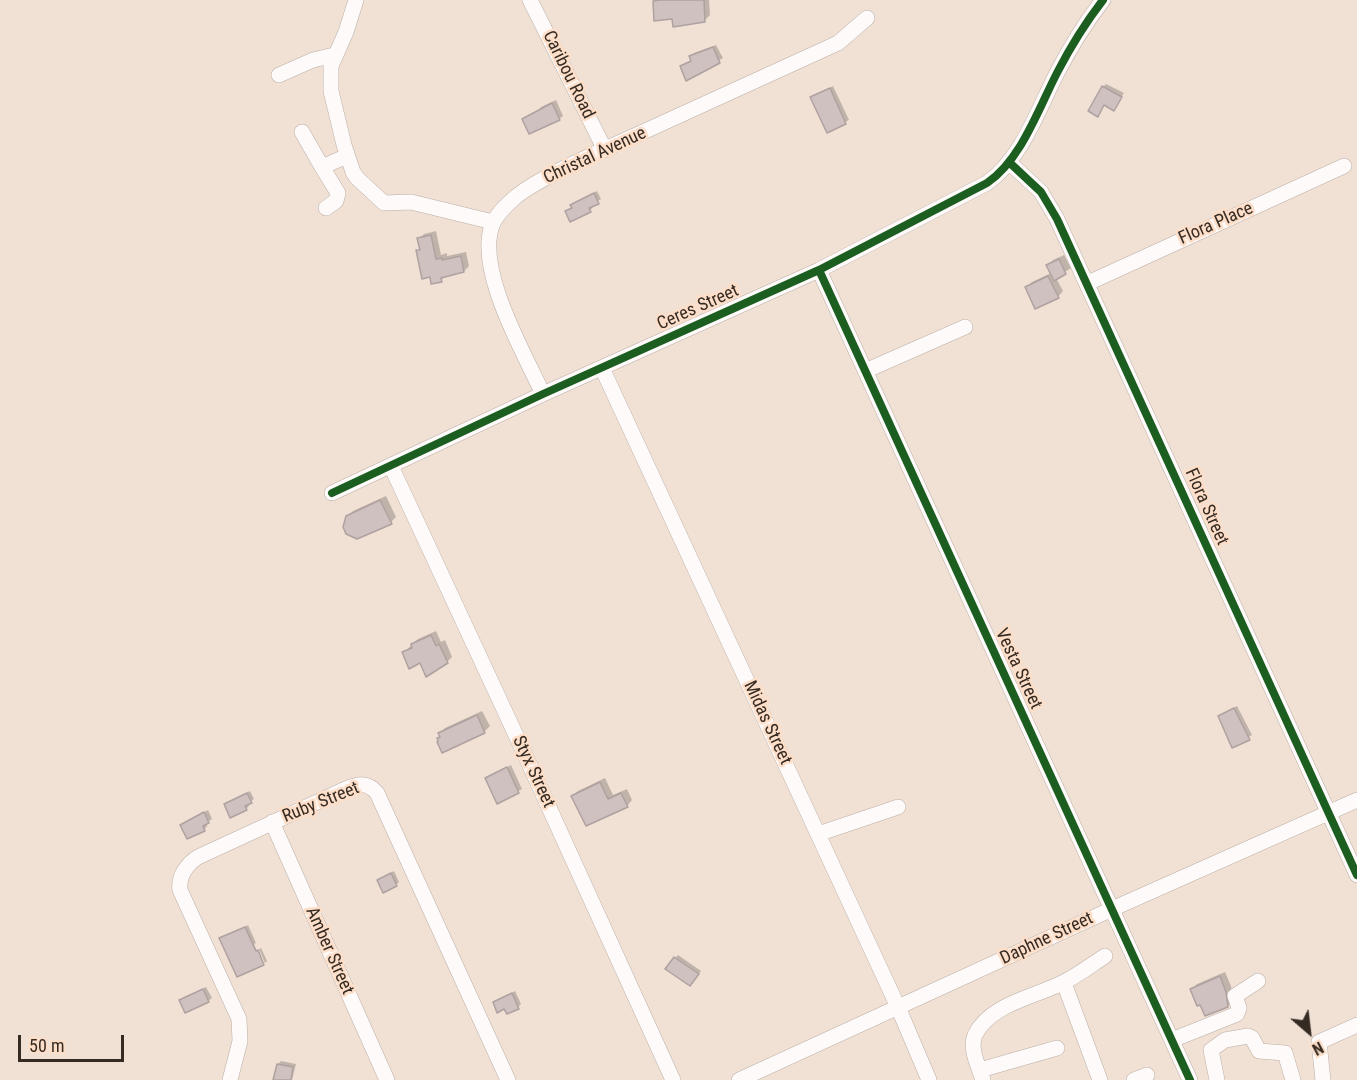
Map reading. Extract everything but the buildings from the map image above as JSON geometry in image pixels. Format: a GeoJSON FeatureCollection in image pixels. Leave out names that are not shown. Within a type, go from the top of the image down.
{"type":"FeatureCollection","features":[{"type":"Feature","properties":{"kind":"street"},"geometry":{"type":"LineString","coordinates":[[356,0],[346,32],[334,55],[330,72],[331,91],[347,156],[357,178],[384,203],[411,202],[494,222],[489,256],[492,277],[543,394]]}},
{"type":"Feature","properties":{"kind":"street","name":"Caribou Road"},"geometry":{"type":"LineString","coordinates":[[530,0],[605,150]]}},
{"type":"Feature","properties":{"kind":"street"},"geometry":{"type":"LineString","coordinates":[[1010,163],[1059,69],[1103,0]]}},
{"type":"Feature","properties":{"kind":"street","name":"Christal Avenue"},"geometry":{"type":"LineString","coordinates":[[494,222],[522,192],[605,150],[838,43],[867,18]]}},
{"type":"Feature","properties":{"kind":"street"},"geometry":{"type":"LineString","coordinates":[[279,75],[313,60],[334,55]]}},
{"type":"Feature","properties":{"kind":"street"},"geometry":{"type":"LineString","coordinates":[[302,132],[338,193],[336,201],[326,208]]}},
{"type":"Feature","properties":{"kind":"street"},"geometry":{"type":"LineString","coordinates":[[322,167],[347,156]]}},
{"type":"Feature","properties":{"kind":"street","name":"Ceres Street"},"geometry":{"type":"LineString","coordinates":[[332,493],[543,394],[819,270],[953,202],[992,179],[1010,163]]}},
{"type":"Feature","properties":{"kind":"street","name":"Flora Street"},"geometry":{"type":"LineString","coordinates":[[1010,163],[1029,179],[1049,203],[1088,283],[1357,875]]}},
{"type":"Feature","properties":{"kind":"street","name":"Flora Place"},"geometry":{"type":"LineString","coordinates":[[1088,283],[1344,166]]}},
{"type":"Feature","properties":{"kind":"street","name":"Vesta Street"},"geometry":{"type":"LineString","coordinates":[[819,270],[1190,1080]]}},
{"type":"Feature","properties":{"kind":"street"},"geometry":{"type":"LineString","coordinates":[[865,371],[965,327]]}},
{"type":"Feature","properties":{"kind":"street","name":"Midas Street"},"geometry":{"type":"LineString","coordinates":[[602,368],[898,1007],[929,1080]]}},
{"type":"Feature","properties":{"kind":"street","name":"Styx Street"},"geometry":{"type":"LineString","coordinates":[[391,466],[673,1080]]}},
{"type":"Feature","properties":{"kind":"street","name":"Ruby Street"},"geometry":{"type":"LineString","coordinates":[[230,1080],[240,1041],[239,1019],[179,884],[186,867],[198,857],[357,784],[372,787],[377,793],[463,977],[508,1080]]}},
{"type":"Feature","properties":{"kind":"street","name":"Daphne Street"},"geometry":{"type":"LineString","coordinates":[[739,1080],[1112,909],[1357,800]]}},
{"type":"Feature","properties":{"kind":"street"},"geometry":{"type":"LineString","coordinates":[[818,834],[898,807]]}},
{"type":"Feature","properties":{"kind":"street","name":"Amber Street"},"geometry":{"type":"LineString","coordinates":[[272,822],[387,1080]]}},
{"type":"Feature","properties":{"kind":"street"},"geometry":{"type":"LineString","coordinates":[[1057,1048],[982,1075],[973,1043],[984,1024],[998,1012],[1015,1002],[1064,983],[1105,956]]}},
{"type":"Feature","properties":{"kind":"street"},"geometry":{"type":"LineString","coordinates":[[1172,1041],[1237,1014],[1239,1011],[1236,994],[1258,981]]}},
{"type":"Feature","properties":{"kind":"street"},"geometry":{"type":"LineString","coordinates":[[1064,983],[1100,1080]]}},
{"type":"Feature","properties":{"kind":"street"},"geometry":{"type":"LineString","coordinates":[[1323,1080],[1319,1042],[1357,1025]]}},
{"type":"Feature","properties":{"kind":"street"},"geometry":{"type":"LineString","coordinates":[[1217,1080],[1211,1050],[1225,1040],[1248,1036],[1252,1038],[1258,1052],[1285,1053],[1293,1080]]}},
{"type":"Feature","properties":{"kind":"cycle path"},"geometry":{"type":"LineString","coordinates":[[332,493],[543,394],[819,270],[987,183],[999,173],[1020,147],[1068,52],[1103,0]]}},
{"type":"Feature","properties":{"kind":"cycle path"},"geometry":{"type":"LineString","coordinates":[[1010,163],[1041,192],[1057,219],[1357,875]]}},
{"type":"Feature","properties":{"kind":"cycle path"},"geometry":{"type":"LineString","coordinates":[[819,270],[1190,1080]]}}]}
